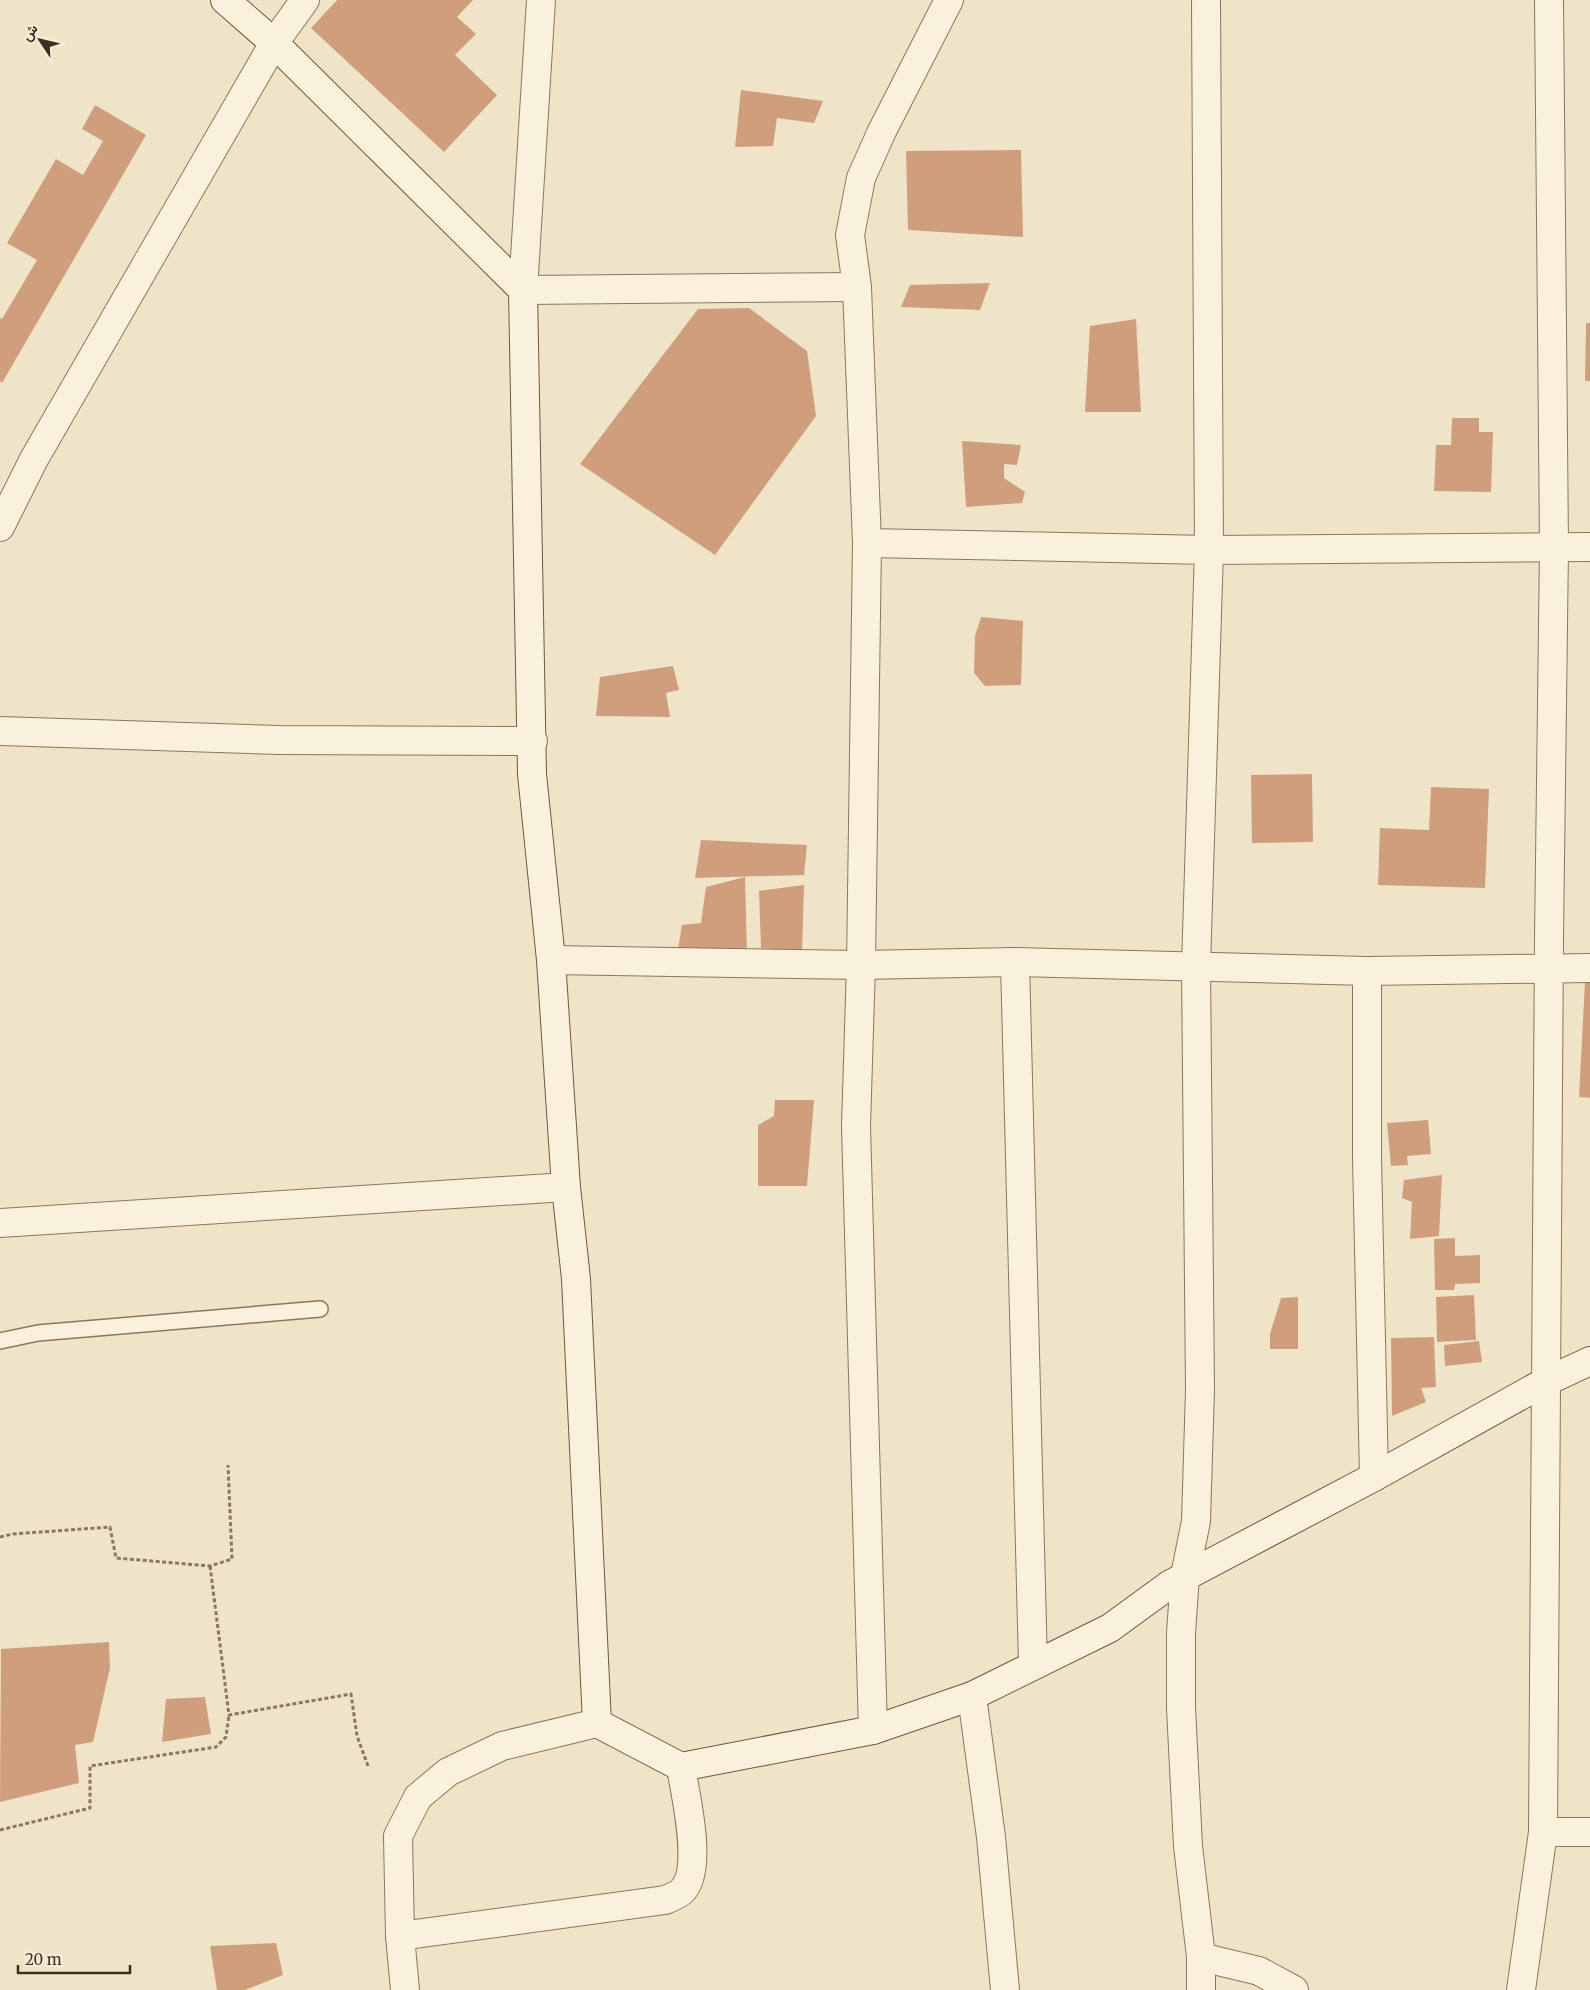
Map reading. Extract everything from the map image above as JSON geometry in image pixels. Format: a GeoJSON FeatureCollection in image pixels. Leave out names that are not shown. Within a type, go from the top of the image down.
{"type":"FeatureCollection","features":[{"type":"Feature","properties":{"kind":"street"},"geometry":{"type":"LineString","coordinates":[[225,0],[274,43],[523,290],[857,287]]}},
{"type":"Feature","properties":{"kind":"street"},"geometry":{"type":"LineString","coordinates":[[0,526],[34,459],[274,43],[304,0]]}},
{"type":"Feature","properties":{"kind":"street"},"geometry":{"type":"LineString","coordinates":[[541,0],[523,290],[533,741],[532,774],[551,960],[566,1187],[576,1279],[597,1723]]}},
{"type":"Feature","properties":{"kind":"street"},"geometry":{"type":"LineString","coordinates":[[873,1730],[856,1126],[861,965],[867,543],[857,287],[850,235],[861,178],[882,131],[949,0]]}},
{"type":"Feature","properties":{"kind":"street"},"geometry":{"type":"LineString","coordinates":[[1201,1990],[1201,1957],[1188,1846],[1182,1718],[1181,1633],[1185,1576],[1196,1521],[1200,1390],[1196,967],[1209,550],[1206,0]]}},
{"type":"Feature","properties":{"kind":"street"},"geometry":{"type":"LineString","coordinates":[[1521,1990],[1543,1832],[1545,1382],[1554,547],[1549,0]]}},
{"type":"Feature","properties":{"kind":"street"},"geometry":{"type":"LineString","coordinates":[[867,543],[1209,550],[1590,547]]}},
{"type":"Feature","properties":{"kind":"street"},"geometry":{"type":"LineString","coordinates":[[0,731],[279,740],[533,741]]}},
{"type":"Feature","properties":{"kind":"street"},"geometry":{"type":"LineString","coordinates":[[551,960],[861,965],[1015,962],[1367,971],[1550,967],[1590,968]]}},
{"type":"Feature","properties":{"kind":"street"},"geometry":{"type":"LineString","coordinates":[[1015,962],[1034,1665]]}},
{"type":"Feature","properties":{"kind":"street"},"geometry":{"type":"LineString","coordinates":[[1367,971],[1367,1157],[1374,1478]]}},
{"type":"Feature","properties":{"kind":"street"},"geometry":{"type":"LineString","coordinates":[[0,1224],[566,1187]]}},
{"type":"Feature","properties":{"kind":"street"},"geometry":{"type":"LineString","coordinates":[[405,1990],[400,1936],[398,1836],[418,1797],[448,1772],[502,1746],[597,1723],[681,1766],[873,1730],[972,1696],[1110,1628],[1169,1585],[1185,1576],[1374,1478],[1545,1382],[1590,1361]]}},
{"type":"Feature","properties":{"kind":"street"},"geometry":{"type":"LineString","coordinates":[[972,1696],[991,1837],[1005,1990]]}},
{"type":"Feature","properties":{"kind":"street"},"geometry":{"type":"LineString","coordinates":[[400,1936],[665,1900],[682,1892],[688,1881],[692,1864],[693,1844],[681,1766]]}},
{"type":"Feature","properties":{"kind":"street"},"geometry":{"type":"LineString","coordinates":[[1543,1832],[1590,1832]]}},
{"type":"Feature","properties":{"kind":"street"},"geometry":{"type":"LineString","coordinates":[[1201,1957],[1259,1971],[1294,1990]]}},
{"type":"Feature","properties":{"kind":"lane"},"geometry":{"type":"LineString","coordinates":[[0,1341],[38,1333],[320,1309]]}},
{"type":"Feature","properties":{"kind":"path"},"geometry":{"type":"LineString","coordinates":[[0,1536],[110,1527],[116,1558],[210,1566],[232,1559],[228,1466]]}},
{"type":"Feature","properties":{"kind":"path"},"geometry":{"type":"LineString","coordinates":[[0,1830],[90,1808],[90,1766],[216,1747],[226,1737],[229,1715],[210,1566]]}},
{"type":"Feature","properties":{"kind":"path"},"geometry":{"type":"LineString","coordinates":[[229,1715],[351,1694],[357,1736],[368,1766]]}},
{"type":"Feature","properties":{"kind":"building"},"geometry":{"type":"Polygon","coordinates":[[[337,0],[473,0],[457,17],[476,34],[455,55],[497,95],[444,152],[311,28],[337,0]]]}},
{"type":"Feature","properties":{"kind":"building"},"geometry":{"type":"Polygon","coordinates":[[[741,90],[823,101],[814,123],[777,118],[773,146],[735,147],[741,90]]]}},
{"type":"Feature","properties":{"kind":"building"},"geometry":{"type":"Polygon","coordinates":[[[95,105],[146,135],[2,383],[0,381],[0,318],[2,319],[37,260],[7,243],[56,159],[83,175],[103,141],[82,129],[95,105]]]}},
{"type":"Feature","properties":{"kind":"building"},"geometry":{"type":"Polygon","coordinates":[[[1021,150],[1023,237],[908,230],[906,151],[1021,150]]]}},
{"type":"Feature","properties":{"kind":"building"},"geometry":{"type":"Polygon","coordinates":[[[990,283],[980,310],[901,307],[910,285],[990,283]]]}},
{"type":"Feature","properties":{"kind":"building"},"geometry":{"type":"Polygon","coordinates":[[[749,308],[807,351],[816,416],[715,555],[580,464],[698,309],[749,308]]]}},
{"type":"Feature","properties":{"kind":"building"},"geometry":{"type":"Polygon","coordinates":[[[1136,319],[1141,412],[1085,412],[1090,326],[1136,319]]]}},
{"type":"Feature","properties":{"kind":"building"},"geometry":{"type":"Polygon","coordinates":[[[1586,323],[1590,323],[1590,381],[1585,381],[1586,323]]]}},
{"type":"Feature","properties":{"kind":"building"},"geometry":{"type":"Polygon","coordinates":[[[1452,418],[1479,418],[1479,432],[1493,432],[1491,492],[1434,491],[1436,445],[1451,445],[1452,418]]]}},
{"type":"Feature","properties":{"kind":"building"},"geometry":{"type":"Polygon","coordinates":[[[962,441],[1021,445],[1017,465],[1004,464],[1004,478],[1025,492],[1022,503],[966,507],[962,441]]]}},
{"type":"Feature","properties":{"kind":"building"},"geometry":{"type":"Polygon","coordinates":[[[981,617],[1023,621],[1021,685],[985,686],[974,673],[975,636],[981,617]]]}},
{"type":"Feature","properties":{"kind":"building"},"geometry":{"type":"Polygon","coordinates":[[[673,666],[679,690],[666,693],[670,717],[596,716],[600,677],[673,666]]]}},
{"type":"Feature","properties":{"kind":"building"},"geometry":{"type":"Polygon","coordinates":[[[1312,774],[1313,842],[1252,843],[1251,775],[1312,774]]]}},
{"type":"Feature","properties":{"kind":"building"},"geometry":{"type":"Polygon","coordinates":[[[1431,787],[1489,789],[1485,888],[1378,885],[1380,828],[1429,830],[1431,787]]]}},
{"type":"Feature","properties":{"kind":"building"},"geometry":{"type":"Polygon","coordinates":[[[701,840],[807,845],[804,875],[695,878],[701,840]]]}},
{"type":"Feature","properties":{"kind":"building"},"geometry":{"type":"Polygon","coordinates":[[[745,877],[747,952],[678,949],[682,925],[701,923],[706,887],[745,877]]]}},
{"type":"Feature","properties":{"kind":"building"},"geometry":{"type":"Polygon","coordinates":[[[804,885],[802,952],[761,948],[759,891],[804,885]]]}},
{"type":"Feature","properties":{"kind":"building"},"geometry":{"type":"Polygon","coordinates":[[[1585,981],[1590,981],[1590,1098],[1579,1097],[1585,981]]]}},
{"type":"Feature","properties":{"kind":"building"},"geometry":{"type":"Polygon","coordinates":[[[775,1100],[814,1100],[807,1186],[758,1186],[758,1125],[774,1116],[775,1100]]]}},
{"type":"Feature","properties":{"kind":"building"},"geometry":{"type":"Polygon","coordinates":[[[1428,1120],[1431,1154],[1407,1156],[1408,1165],[1391,1166],[1387,1123],[1428,1120]]]}},
{"type":"Feature","properties":{"kind":"building"},"geometry":{"type":"Polygon","coordinates":[[[1442,1175],[1439,1236],[1410,1239],[1412,1202],[1402,1198],[1404,1180],[1442,1175]]]}},
{"type":"Feature","properties":{"kind":"building"},"geometry":{"type":"Polygon","coordinates":[[[1455,1238],[1455,1256],[1480,1255],[1480,1283],[1455,1284],[1454,1290],[1435,1290],[1434,1239],[1455,1238]]]}},
{"type":"Feature","properties":{"kind":"building"},"geometry":{"type":"Polygon","coordinates":[[[1474,1295],[1476,1340],[1437,1342],[1436,1297],[1474,1295]]]}},
{"type":"Feature","properties":{"kind":"building"},"geometry":{"type":"Polygon","coordinates":[[[1298,1297],[1298,1349],[1270,1349],[1270,1334],[1281,1298],[1298,1297]]]}},
{"type":"Feature","properties":{"kind":"building"},"geometry":{"type":"Polygon","coordinates":[[[1434,1337],[1436,1387],[1421,1388],[1426,1402],[1392,1416],[1391,1338],[1434,1337]]]}},
{"type":"Feature","properties":{"kind":"building"},"geometry":{"type":"Polygon","coordinates":[[[1479,1341],[1482,1362],[1445,1366],[1444,1345],[1479,1341]]]}},
{"type":"Feature","properties":{"kind":"building"},"geometry":{"type":"Polygon","coordinates":[[[109,1642],[110,1668],[93,1742],[75,1745],[79,1783],[0,1802],[1,1649],[109,1642]]]}},
{"type":"Feature","properties":{"kind":"building"},"geometry":{"type":"Polygon","coordinates":[[[205,1697],[211,1734],[162,1742],[166,1699],[205,1697]]]}},
{"type":"Feature","properties":{"kind":"building"},"geometry":{"type":"Polygon","coordinates":[[[276,1943],[283,1975],[245,1990],[217,1990],[210,1946],[276,1943]]]}}]}
